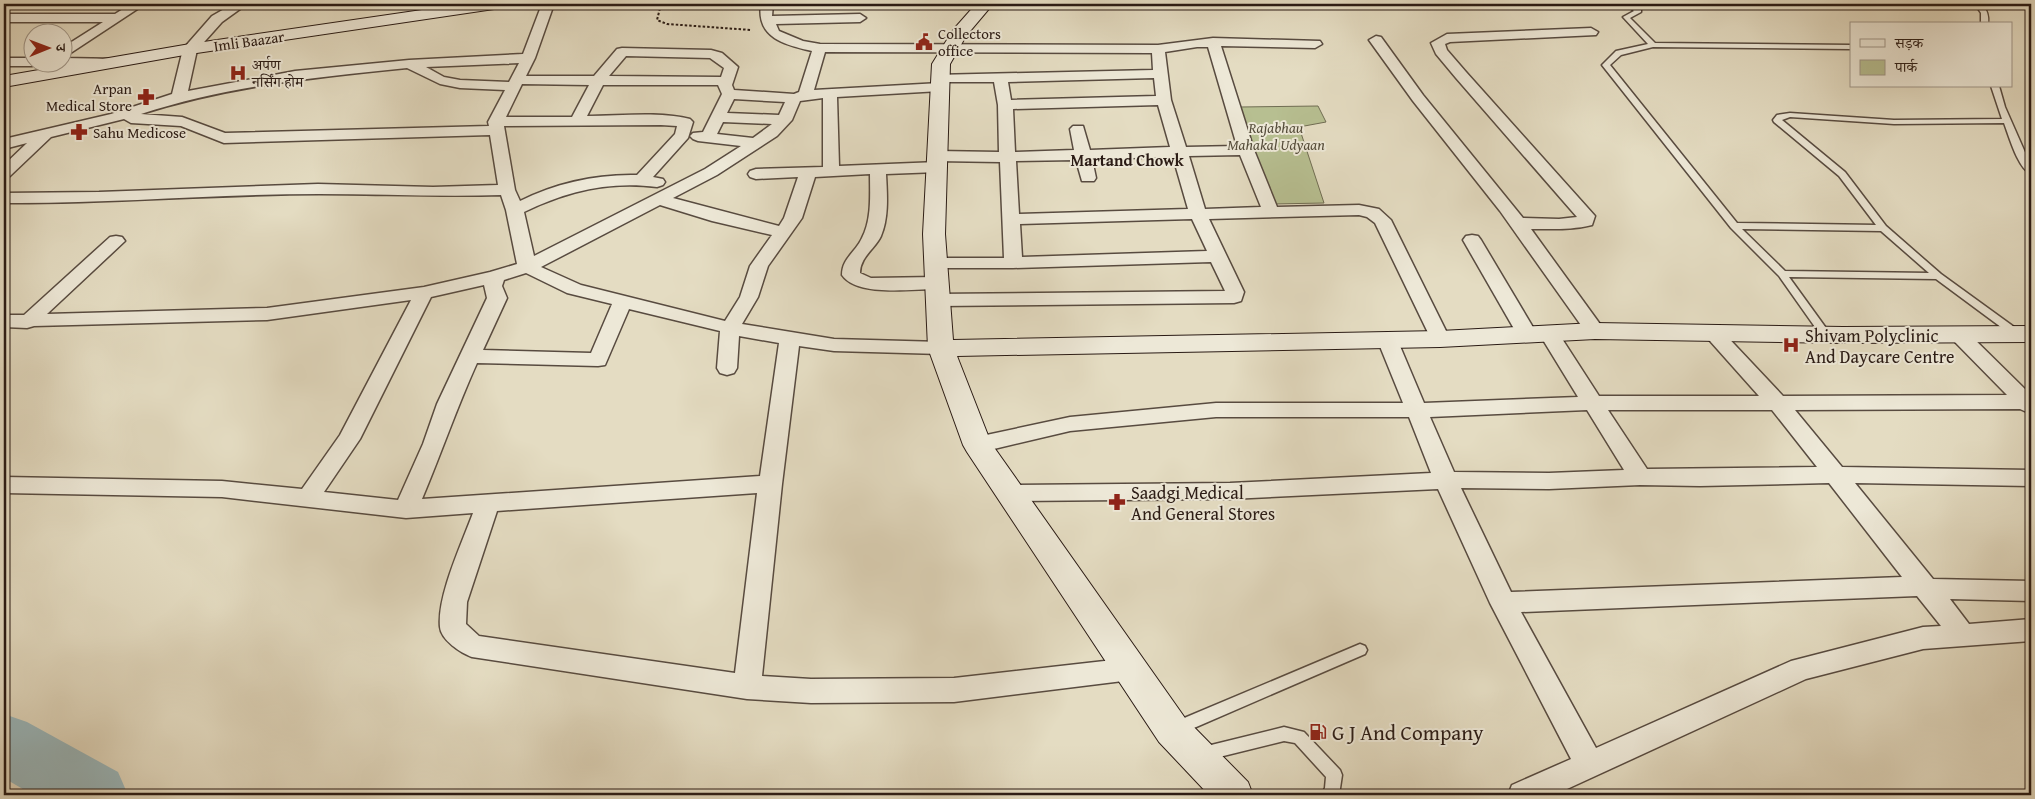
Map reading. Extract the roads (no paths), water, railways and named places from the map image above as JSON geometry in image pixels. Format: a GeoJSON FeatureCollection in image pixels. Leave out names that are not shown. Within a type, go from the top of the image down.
{"type":"FeatureCollection","features":[{"type":"Feature","properties":{"kind":"street"},"geometry":{"type":"LineString","coordinates":[[60,18],[84,4]]}},
{"type":"Feature","properties":{"kind":"street"},"geometry":{"type":"LineString","coordinates":[[72,47],[139,4]]}},
{"type":"Feature","properties":{"kind":"street"},"geometry":{"type":"LineString","coordinates":[[179,97],[190,49],[217,19],[241,4]]}},
{"type":"Feature","properties":{"kind":"street","name":"Imli Baazar"},"geometry":{"type":"LineString","coordinates":[[4,82],[190,49],[494,4]]}},
{"type":"Feature","properties":{"kind":"street"},"geometry":{"type":"LineString","coordinates":[[527,267],[515,210],[507,190],[497,126],[528,58],[548,4]]}},
{"type":"Feature","properties":{"kind":"street"},"geometry":{"type":"LineString","coordinates":[[767,4],[766,16],[771,27],[799,44],[820,48],[1158,49],[1183,43],[1212,42],[1315,44]]}},
{"type":"Feature","properties":{"kind":"street"},"geometry":{"type":"LineString","coordinates":[[985,4],[949,48],[941,64],[934,234],[941,348],[977,445],[1172,730],[1234,795]]}},
{"type":"Feature","properties":{"kind":"street"},"geometry":{"type":"LineString","coordinates":[[4,18],[117,18]]}},
{"type":"Feature","properties":{"kind":"street"},"geometry":{"type":"LineString","coordinates":[[771,27],[860,18]]}},
{"type":"Feature","properties":{"kind":"street"},"geometry":{"type":"LineString","coordinates":[[1517,223],[1559,224],[1586,221],[1586,216],[1440,51],[1438,43],[1447,38],[1591,32]]}},
{"type":"Feature","properties":{"kind":"street"},"geometry":{"type":"LineString","coordinates":[[1376,40],[1393,66],[1494,190],[1595,331]]}},
{"type":"Feature","properties":{"kind":"street"},"geometry":{"type":"LineString","coordinates":[[1212,42],[1246,150],[1271,212]]}},
{"type":"Feature","properties":{"kind":"street"},"geometry":{"type":"LineString","coordinates":[[16,321],[267,314],[424,294],[495,277],[527,267],[711,172],[772,132],[784,120],[800,96],[820,48]]}},
{"type":"Feature","properties":{"kind":"street"},"geometry":{"type":"LineString","coordinates":[[878,170],[874,231],[872,237],[852,263],[851,275],[868,284],[936,282],[1234,297],[1235,292],[1198,214],[1164,100],[1158,49]]}},
{"type":"Feature","properties":{"kind":"street"},"geometry":{"type":"LineString","coordinates":[[577,121],[599,80],[618,56],[628,51],[711,54],[717,56],[731,68],[719,117],[708,137]]}},
{"type":"Feature","properties":{"kind":"street"},"geometry":{"type":"LineString","coordinates":[[4,144],[116,117],[179,97],[295,75],[409,64],[528,58]]}},
{"type":"Feature","properties":{"kind":"street"},"geometry":{"type":"LineString","coordinates":[[4,62],[22,62]]}},
{"type":"Feature","properties":{"kind":"street"},"geometry":{"type":"LineString","coordinates":[[72,62],[115,62]]}},
{"type":"Feature","properties":{"kind":"street"},"geometry":{"type":"LineString","coordinates":[[409,64],[440,80],[460,84],[599,80],[727,88],[800,96],[1000,78],[1161,74]]}},
{"type":"Feature","properties":{"kind":"street"},"geometry":{"type":"LineString","coordinates":[[1000,78],[1005,105],[1006,157],[1013,263]]}},
{"type":"Feature","properties":{"kind":"street"},"geometry":{"type":"LineString","coordinates":[[830,94],[831,171]]}},
{"type":"Feature","properties":{"kind":"street"},"geometry":{"type":"LineString","coordinates":[[1005,105],[1164,100]]}},
{"type":"Feature","properties":{"kind":"street"},"geometry":{"type":"LineString","coordinates":[[116,117],[175,121],[198,127],[210,134],[224,138],[577,121],[685,122],[683,135],[642,179]]}},
{"type":"Feature","properties":{"kind":"street"},"geometry":{"type":"LineString","coordinates":[[719,117],[784,120]]}},
{"type":"Feature","properties":{"kind":"street"},"geometry":{"type":"LineString","coordinates":[[1078,129],[1088,178]]}},
{"type":"Feature","properties":{"kind":"street"},"geometry":{"type":"LineString","coordinates":[[4,173],[44,135]]}},
{"type":"Feature","properties":{"kind":"street"},"geometry":{"type":"LineString","coordinates":[[683,135],[755,144]]}},
{"type":"Feature","properties":{"kind":"street"},"geometry":{"type":"LineString","coordinates":[[756,174],[878,170],[937,162],[1006,157],[1246,150]]}},
{"type":"Feature","properties":{"kind":"street"},"geometry":{"type":"LineString","coordinates":[[727,368],[730,328],[749,297],[759,266],[793,218],[808,172]]}},
{"type":"Feature","properties":{"kind":"street"},"geometry":{"type":"LineString","coordinates":[[515,210],[530,201],[573,187],[604,181],[642,179],[681,187]]}},
{"type":"Feature","properties":{"kind":"street"},"geometry":{"type":"LineString","coordinates":[[4,198],[99,198],[309,189],[433,192],[507,190]]}},
{"type":"Feature","properties":{"kind":"street"},"geometry":{"type":"LineString","coordinates":[[660,200],[718,217],[782,232]]}},
{"type":"Feature","properties":{"kind":"street"},"geometry":{"type":"LineString","coordinates":[[1010,219],[1360,210],[1373,213],[1382,220],[1440,339]]}},
{"type":"Feature","properties":{"kind":"street"},"geometry":{"type":"LineString","coordinates":[[1472,240],[1538,335],[1594,403],[1640,477]]}},
{"type":"Feature","properties":{"kind":"street"},"geometry":{"type":"LineString","coordinates":[[4,335],[16,321],[116,241]]}},
{"type":"Feature","properties":{"kind":"street"},"geometry":{"type":"LineString","coordinates":[[936,282],[1013,263],[1218,256]]}},
{"type":"Feature","properties":{"kind":"street"},"geometry":{"type":"LineString","coordinates":[[527,267],[574,289],[622,302],[730,328],[790,340],[834,345],[941,348],[1049,348],[1440,339],[1595,331],[1826,335],[2024,334]]}},
{"type":"Feature","properties":{"kind":"street"},"geometry":{"type":"LineString","coordinates":[[406,509],[434,444],[448,404],[497,298],[493,286],[495,277]]}},
{"type":"Feature","properties":{"kind":"street"},"geometry":{"type":"LineString","coordinates":[[309,497],[349,439],[424,294]]}},
{"type":"Feature","properties":{"kind":"street"},"geometry":{"type":"LineString","coordinates":[[470,356],[598,360],[622,302]]}},
{"type":"Feature","properties":{"kind":"street"},"geometry":{"type":"LineString","coordinates":[[1712,332],[1777,402],[1963,635]]}},
{"type":"Feature","properties":{"kind":"street"},"geometry":{"type":"LineString","coordinates":[[1958,334],[2029,405]]}},
{"type":"Feature","properties":{"kind":"street"},"geometry":{"type":"LineString","coordinates":[[1387,339],[1446,480],[1503,603],[1590,766]]}},
{"type":"Feature","properties":{"kind":"street"},"geometry":{"type":"LineString","coordinates":[[747,687],[770,484],[790,340]]}},
{"type":"Feature","properties":{"kind":"street"},"geometry":{"type":"LineString","coordinates":[[977,445],[1070,424],[1216,410],[1418,410],[1594,403],[1777,402],[2029,405]]}},
{"type":"Feature","properties":{"kind":"street"},"geometry":{"type":"LineString","coordinates":[[1010,493],[1230,491],[1446,480],[1549,481],[1640,477],[1836,476],[2031,478]]}},
{"type":"Feature","properties":{"kind":"street"},"geometry":{"type":"LineString","coordinates":[[4,485],[222,489],[406,509],[770,484]]}},
{"type":"Feature","properties":{"kind":"street"},"geometry":{"type":"LineString","coordinates":[[488,504],[454,602],[453,628],[472,646],[747,687],[811,691],[954,690],[1130,669]]}},
{"type":"Feature","properties":{"kind":"street"},"geometry":{"type":"LineString","coordinates":[[1503,603],[1925,588],[2031,591]]}},
{"type":"Feature","properties":{"kind":"street"},"geometry":{"type":"LineString","coordinates":[[1523,795],[1590,766],[1800,668],[1923,638],[2031,630]]}},
{"type":"Feature","properties":{"kind":"lane"},"geometry":{"type":"LineString","coordinates":[[1629,4],[1639,11],[1626,17],[1652,45]]}},
{"type":"Feature","properties":{"kind":"lane"},"geometry":{"type":"LineString","coordinates":[[1978,4],[1983,8],[1985,22]]}},
{"type":"Feature","properties":{"kind":"lane"},"geometry":{"type":"LineString","coordinates":[[1826,335],[1782,274],[1734,226],[1606,65],[1619,53],[1652,45],[1850,47]]}},
{"type":"Feature","properties":{"kind":"lane"},"geometry":{"type":"LineString","coordinates":[[1996,88],[2025,164],[2031,171]]}},
{"type":"Feature","properties":{"kind":"lane"},"geometry":{"type":"LineString","coordinates":[[2007,121],[1920,123],[1807,115],[1790,115],[1780,117],[1777,120],[1842,174],[1883,228],[1938,276],[2024,334]]}},
{"type":"Feature","properties":{"kind":"lane"},"geometry":{"type":"LineString","coordinates":[[1734,226],[1883,228]]}},
{"type":"Feature","properties":{"kind":"lane"},"geometry":{"type":"LineString","coordinates":[[1782,274],[1938,276]]}},
{"type":"Feature","properties":{"kind":"lane"},"geometry":{"type":"LineString","coordinates":[[1172,730],[1360,650]]}},
{"type":"Feature","properties":{"kind":"lane"},"geometry":{"type":"LineString","coordinates":[[1197,756],[1284,734],[1299,737],[1334,775],[1333,792],[1329,795]]}},
{"type":"Feature","properties":{"kind":"waterway"},"geometry":{"type":"LineString","coordinates":[[4,743],[94,795]]}},
{"type":"Feature","properties":{"kind":"place","name":"Collectors office"},"geometry":{"type":"Point","coordinates":[924,42]}},
{"type":"Feature","properties":{"kind":"place","name":"अर्पण नर्सिंग होम"},"geometry":{"type":"Point","coordinates":[238,73]}},
{"type":"Feature","properties":{"kind":"place","name":"Arpan Medical Store"},"geometry":{"type":"Point","coordinates":[146,97]}},
{"type":"Feature","properties":{"kind":"place","name":"Sahu Medicose"},"geometry":{"type":"Point","coordinates":[79,132]}},
{"type":"Feature","properties":{"kind":"place","name":"Shivam Polyclinic And Daycare Centre"},"geometry":{"type":"Point","coordinates":[1791,345]}},
{"type":"Feature","properties":{"kind":"place","name":"Saadgi Medical And General Stores"},"geometry":{"type":"Point","coordinates":[1117,502]}},
{"type":"Feature","properties":{"kind":"place","name":"G J And Company"},"geometry":{"type":"Point","coordinates":[1318,732]}},
{"type":"Feature","properties":{"kind":"district","name":"Martand Chowk"},"geometry":{"type":"Point","coordinates":[1127,160]}},
{"type":"Feature","properties":{"kind":"park label","name":"Rajabhau Mahakal Udyaan"},"geometry":{"type":"Point","coordinates":[1276,136]}}]}
